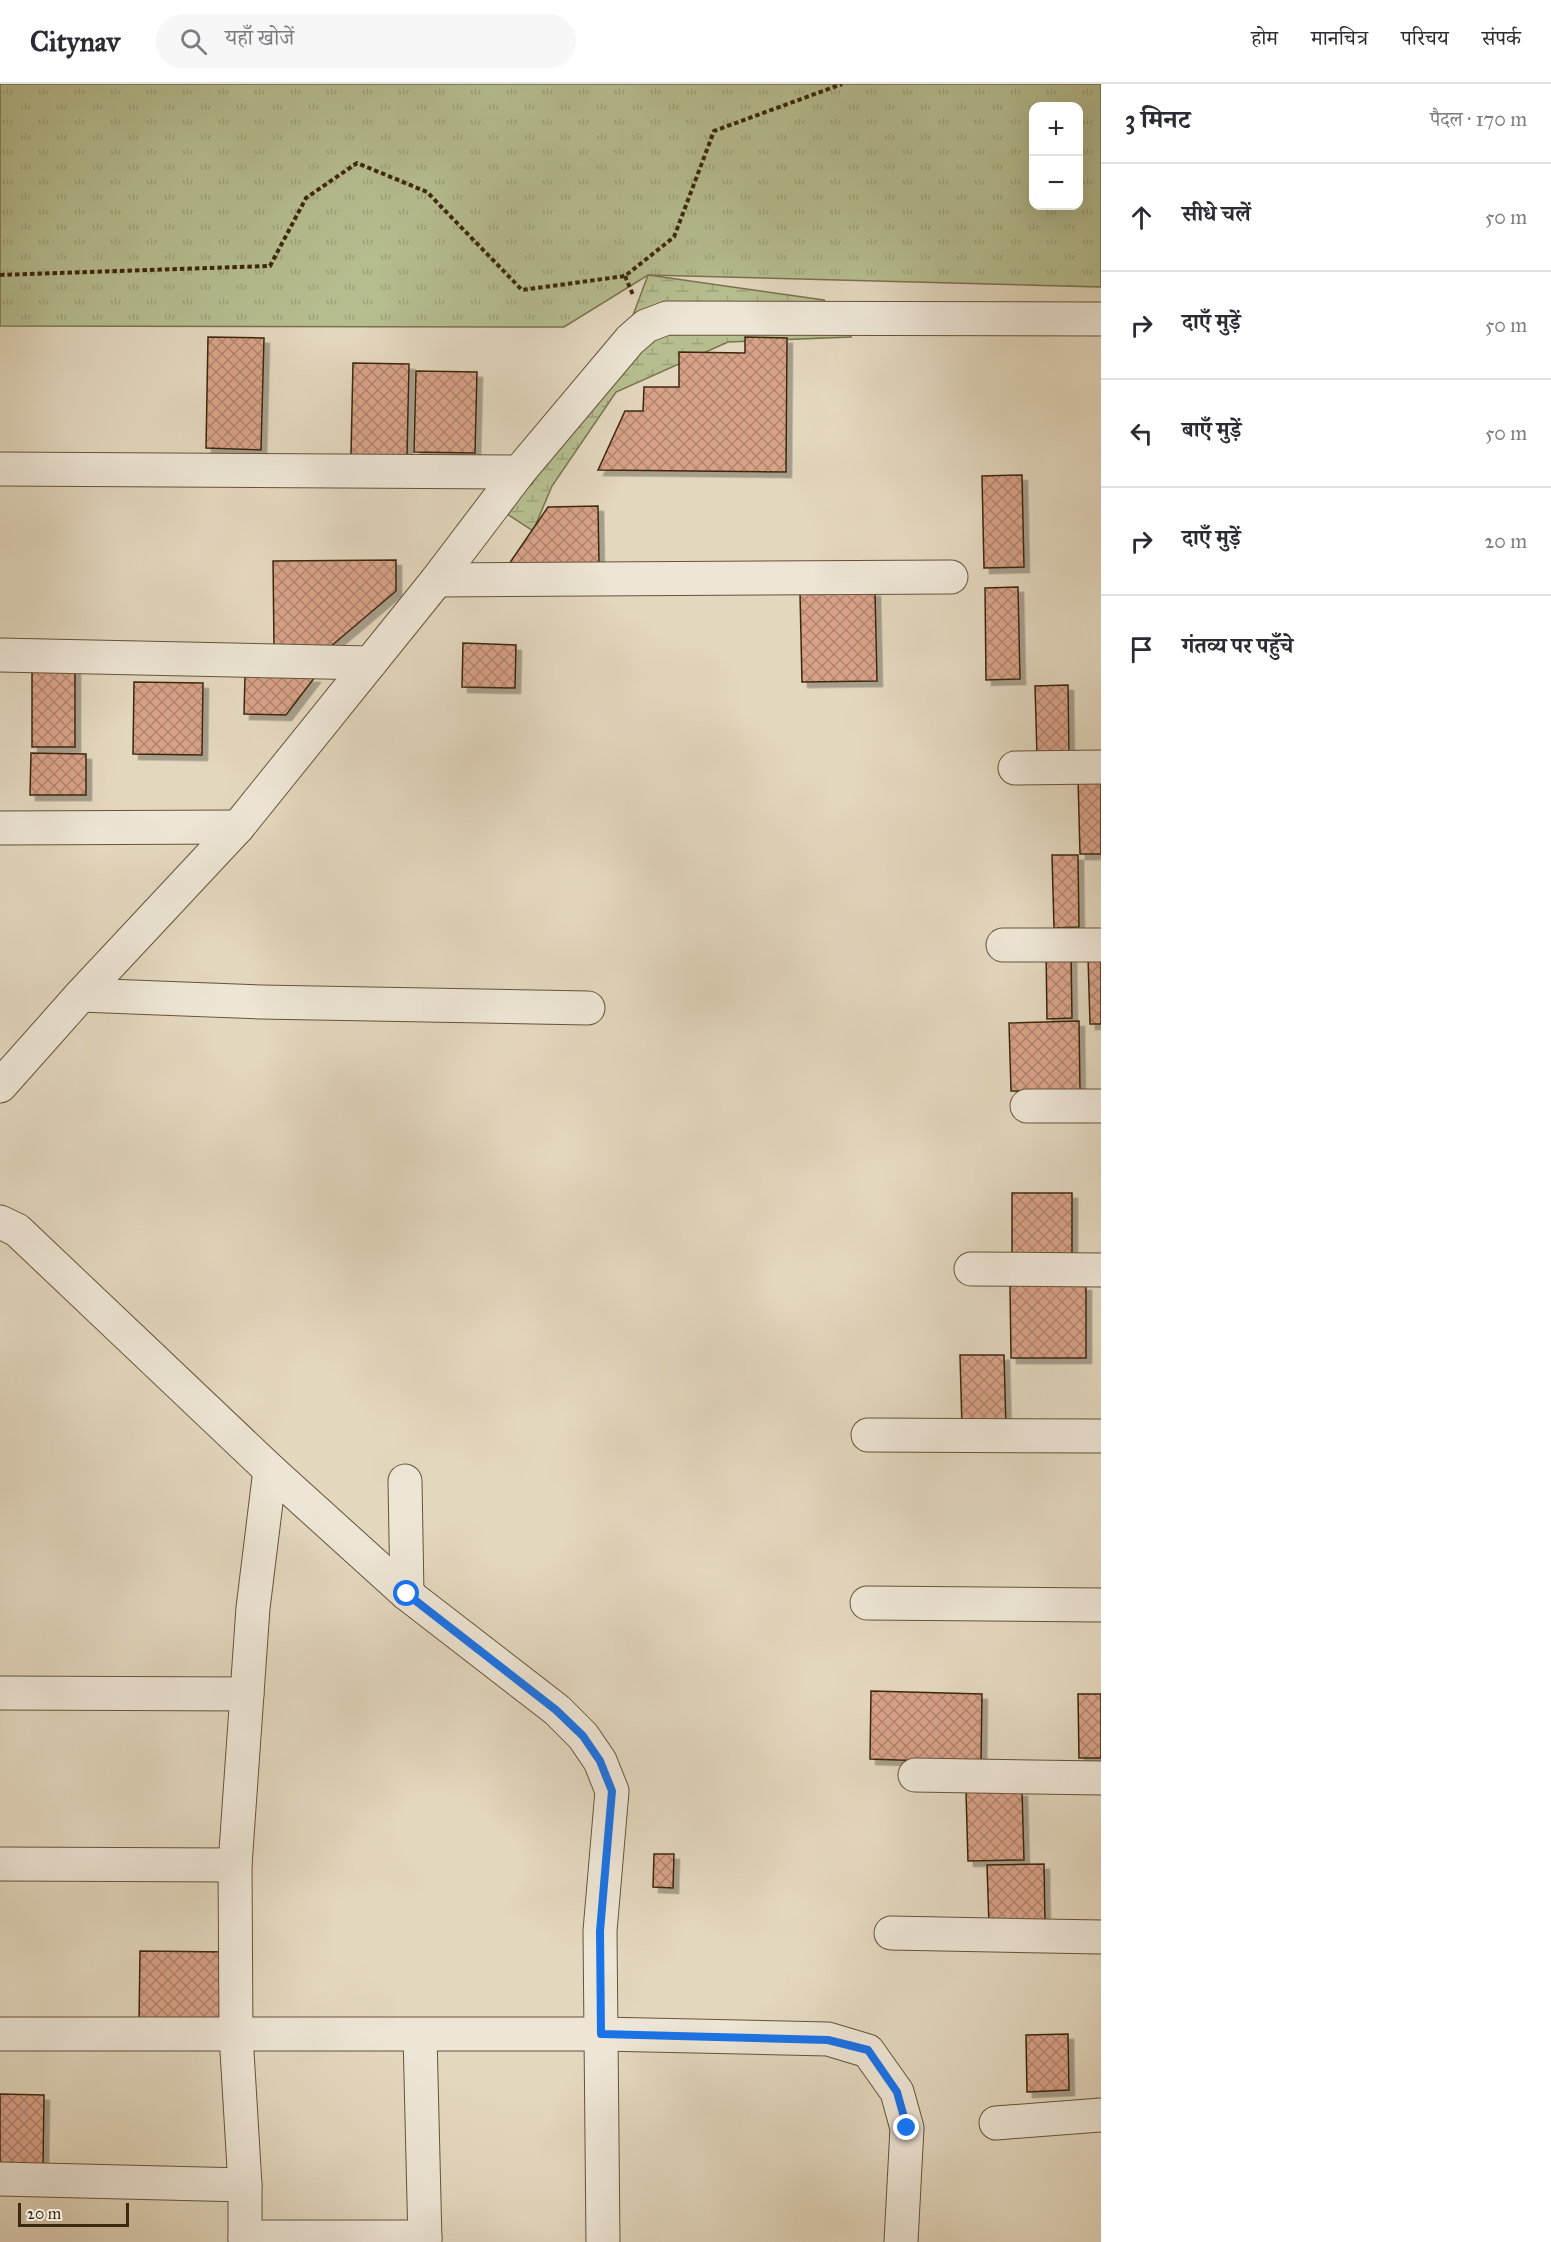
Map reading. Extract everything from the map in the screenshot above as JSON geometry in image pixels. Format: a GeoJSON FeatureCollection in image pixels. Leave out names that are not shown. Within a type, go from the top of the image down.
{"type":"FeatureCollection","features":[{"type":"Feature","properties":{"kind":"street"},"geometry":{"type":"LineString","coordinates":[[0,1086],[81,995],[238,827],[437,580],[519,472],[630,340],[646,326],[667,318],[1101,319]]}},
{"type":"Feature","properties":{"kind":"street"},"geometry":{"type":"LineString","coordinates":[[0,469],[519,472]]}},
{"type":"Feature","properties":{"kind":"street"},"geometry":{"type":"LineString","coordinates":[[437,580],[951,577]]}},
{"type":"Feature","properties":{"kind":"street"},"geometry":{"type":"LineString","coordinates":[[0,655],[370,663]]}},
{"type":"Feature","properties":{"kind":"street"},"geometry":{"type":"LineString","coordinates":[[1015,768],[1101,767]]}},
{"type":"Feature","properties":{"kind":"street"},"geometry":{"type":"LineString","coordinates":[[0,828],[238,827]]}},
{"type":"Feature","properties":{"kind":"street"},"geometry":{"type":"LineString","coordinates":[[1004,945],[1101,945]]}},
{"type":"Feature","properties":{"kind":"street"},"geometry":{"type":"LineString","coordinates":[[81,995],[260,1002],[588,1008]]}},
{"type":"Feature","properties":{"kind":"street"},"geometry":{"type":"LineString","coordinates":[[1027,1106],[1101,1106]]}},
{"type":"Feature","properties":{"kind":"street"},"geometry":{"type":"LineString","coordinates":[[0,1222],[17,1230],[270,1470],[407,1594],[556,1710],[583,1736],[600,1761],[612,1791],[600,1931],[603,2242]]}},
{"type":"Feature","properties":{"kind":"street"},"geometry":{"type":"LineString","coordinates":[[971,1269],[1101,1270]]}},
{"type":"Feature","properties":{"kind":"street"},"geometry":{"type":"LineString","coordinates":[[868,1435],[1101,1436]]}},
{"type":"Feature","properties":{"kind":"street"},"geometry":{"type":"LineString","coordinates":[[270,1470],[253,1608],[235,1865],[236,2035],[245,2185],[245,2240],[425,2239],[420,2035]]}},
{"type":"Feature","properties":{"kind":"street"},"geometry":{"type":"LineString","coordinates":[[405,1481],[407,1594]]}},
{"type":"Feature","properties":{"kind":"street"},"geometry":{"type":"LineString","coordinates":[[867,1603],[1101,1605]]}},
{"type":"Feature","properties":{"kind":"street"},"geometry":{"type":"LineString","coordinates":[[0,1693],[247,1694]]}},
{"type":"Feature","properties":{"kind":"street"},"geometry":{"type":"LineString","coordinates":[[915,1775],[1101,1778]]}},
{"type":"Feature","properties":{"kind":"street"},"geometry":{"type":"LineString","coordinates":[[0,1864],[235,1865]]}},
{"type":"Feature","properties":{"kind":"street"},"geometry":{"type":"LineString","coordinates":[[891,1933],[1101,1937]]}},
{"type":"Feature","properties":{"kind":"street"},"geometry":{"type":"LineString","coordinates":[[0,2034],[601,2034],[828,2040],[868,2050],[897,2092],[907,2128],[901,2242]]}},
{"type":"Feature","properties":{"kind":"street"},"geometry":{"type":"LineString","coordinates":[[996,2123],[1101,2115]]}},
{"type":"Feature","properties":{"kind":"street"},"geometry":{"type":"LineString","coordinates":[[0,2179],[245,2185]]}},
{"type":"Feature","properties":{"kind":"path"},"geometry":{"type":"LineString","coordinates":[[0,275],[270,266],[306,198],[357,164],[427,192],[522,290],[625,276],[674,237],[714,131],[842,84]]}},
{"type":"Feature","properties":{"kind":"green space"},"geometry":{"type":"Polygon","coordinates":[[[0,84],[1101,84],[1101,287],[648,275],[564,327],[0,326],[0,84]]]}},
{"type":"Feature","properties":{"kind":"green space"},"geometry":{"type":"Polygon","coordinates":[[[648,275],[824,300],[851,337],[728,342],[616,392],[552,486],[533,531],[501,510],[533,483],[525,450],[629,326],[648,275]]]}},
{"type":"Feature","properties":{"kind":"building"},"geometry":{"type":"Polygon","coordinates":[[[208,337],[264,338],[261,450],[206,448],[208,337]]]}},
{"type":"Feature","properties":{"kind":"building"},"geometry":{"type":"Polygon","coordinates":[[[745,337],[787,338],[786,472],[598,470],[625,411],[643,411],[644,387],[679,387],[679,352],[745,353],[745,337]]]}},
{"type":"Feature","properties":{"kind":"building"},"geometry":{"type":"Polygon","coordinates":[[[353,363],[409,364],[407,456],[351,455],[353,363]]]}},
{"type":"Feature","properties":{"kind":"building"},"geometry":{"type":"Polygon","coordinates":[[[416,371],[477,372],[475,453],[414,452],[416,371]]]}},
{"type":"Feature","properties":{"kind":"building"},"geometry":{"type":"Polygon","coordinates":[[[1022,475],[1024,567],[984,568],[982,476],[1022,475]]]}},
{"type":"Feature","properties":{"kind":"building"},"geometry":{"type":"Polygon","coordinates":[[[598,506],[599,563],[509,564],[548,507],[598,506]]]}},
{"type":"Feature","properties":{"kind":"building"},"geometry":{"type":"Polygon","coordinates":[[[396,560],[396,591],[330,647],[274,648],[273,561],[396,560]]]}},
{"type":"Feature","properties":{"kind":"building"},"geometry":{"type":"Polygon","coordinates":[[[1018,587],[1020,679],[986,680],[985,588],[1018,587]]]}},
{"type":"Feature","properties":{"kind":"building"},"geometry":{"type":"Polygon","coordinates":[[[875,591],[877,681],[802,682],[800,593],[875,591]]]}},
{"type":"Feature","properties":{"kind":"building"},"geometry":{"type":"Polygon","coordinates":[[[463,643],[516,645],[515,688],[462,687],[463,643]]]}},
{"type":"Feature","properties":{"kind":"building"},"geometry":{"type":"Polygon","coordinates":[[[32,664],[75,664],[75,747],[32,747],[32,664]]]}},
{"type":"Feature","properties":{"kind":"building"},"geometry":{"type":"Polygon","coordinates":[[[245,676],[315,677],[286,715],[244,714],[245,676]]]}},
{"type":"Feature","properties":{"kind":"building"},"geometry":{"type":"Polygon","coordinates":[[[134,682],[203,683],[202,755],[133,754],[134,682]]]}},
{"type":"Feature","properties":{"kind":"building"},"geometry":{"type":"Polygon","coordinates":[[[1068,685],[1069,755],[1037,755],[1035,686],[1068,685]]]}},
{"type":"Feature","properties":{"kind":"building"},"geometry":{"type":"Polygon","coordinates":[[[31,753],[86,754],[86,795],[30,795],[31,753]]]}},
{"type":"Feature","properties":{"kind":"building"},"geometry":{"type":"Polygon","coordinates":[[[1078,779],[1101,779],[1101,854],[1080,854],[1078,779]]]}},
{"type":"Feature","properties":{"kind":"building"},"geometry":{"type":"Polygon","coordinates":[[[1052,855],[1078,855],[1079,927],[1054,928],[1052,855]]]}},
{"type":"Feature","properties":{"kind":"building"},"geometry":{"type":"Polygon","coordinates":[[[1046,949],[1071,949],[1072,1018],[1047,1019],[1046,949]]]}},
{"type":"Feature","properties":{"kind":"building"},"geometry":{"type":"Polygon","coordinates":[[[1088,957],[1101,957],[1101,1024],[1090,1024],[1088,957]]]}},
{"type":"Feature","properties":{"kind":"building"},"geometry":{"type":"Polygon","coordinates":[[[1079,1021],[1080,1090],[1011,1091],[1009,1023],[1079,1021]]]}},
{"type":"Feature","properties":{"kind":"building"},"geometry":{"type":"Polygon","coordinates":[[[1012,1193],[1072,1193],[1072,1260],[1012,1261],[1012,1193]]]}},
{"type":"Feature","properties":{"kind":"building"},"geometry":{"type":"Polygon","coordinates":[[[1010,1285],[1086,1285],[1086,1358],[1011,1358],[1010,1285]]]}},
{"type":"Feature","properties":{"kind":"building"},"geometry":{"type":"Polygon","coordinates":[[[960,1355],[1004,1355],[1006,1428],[962,1428],[960,1355]]]}},
{"type":"Feature","properties":{"kind":"building"},"geometry":{"type":"Polygon","coordinates":[[[871,1691],[982,1694],[981,1763],[870,1759],[871,1691]]]}},
{"type":"Feature","properties":{"kind":"building"},"geometry":{"type":"Polygon","coordinates":[[[1078,1694],[1101,1694],[1101,1758],[1079,1758],[1078,1694]]]}},
{"type":"Feature","properties":{"kind":"building"},"geometry":{"type":"Polygon","coordinates":[[[1022,1791],[1024,1860],[968,1861],[966,1792],[1022,1791]]]}},
{"type":"Feature","properties":{"kind":"building"},"geometry":{"type":"Polygon","coordinates":[[[654,1854],[674,1854],[673,1888],[653,1887],[654,1854]]]}},
{"type":"Feature","properties":{"kind":"building"},"geometry":{"type":"Polygon","coordinates":[[[1044,1864],[1045,1924],[989,1925],[987,1865],[1044,1864]]]}},
{"type":"Feature","properties":{"kind":"building"},"geometry":{"type":"Polygon","coordinates":[[[140,1951],[227,1952],[226,2024],[139,2022],[140,1951]]]}},
{"type":"Feature","properties":{"kind":"building"},"geometry":{"type":"Polygon","coordinates":[[[1068,2034],[1069,2090],[1027,2092],[1026,2035],[1068,2034]]]}},
{"type":"Feature","properties":{"kind":"building"},"geometry":{"type":"Polygon","coordinates":[[[0,2094],[44,2095],[43,2167],[0,2167],[0,2094]]]}},
{"type":"Feature","properties":{"kind":"route"},"geometry":{"type":"LineString","coordinates":[[407,1594],[556,1710],[583,1736],[600,1761],[612,1791],[600,1931],[601,2034],[828,2040],[856,2046],[868,2050],[897,2092],[907,2128]]}}]}
